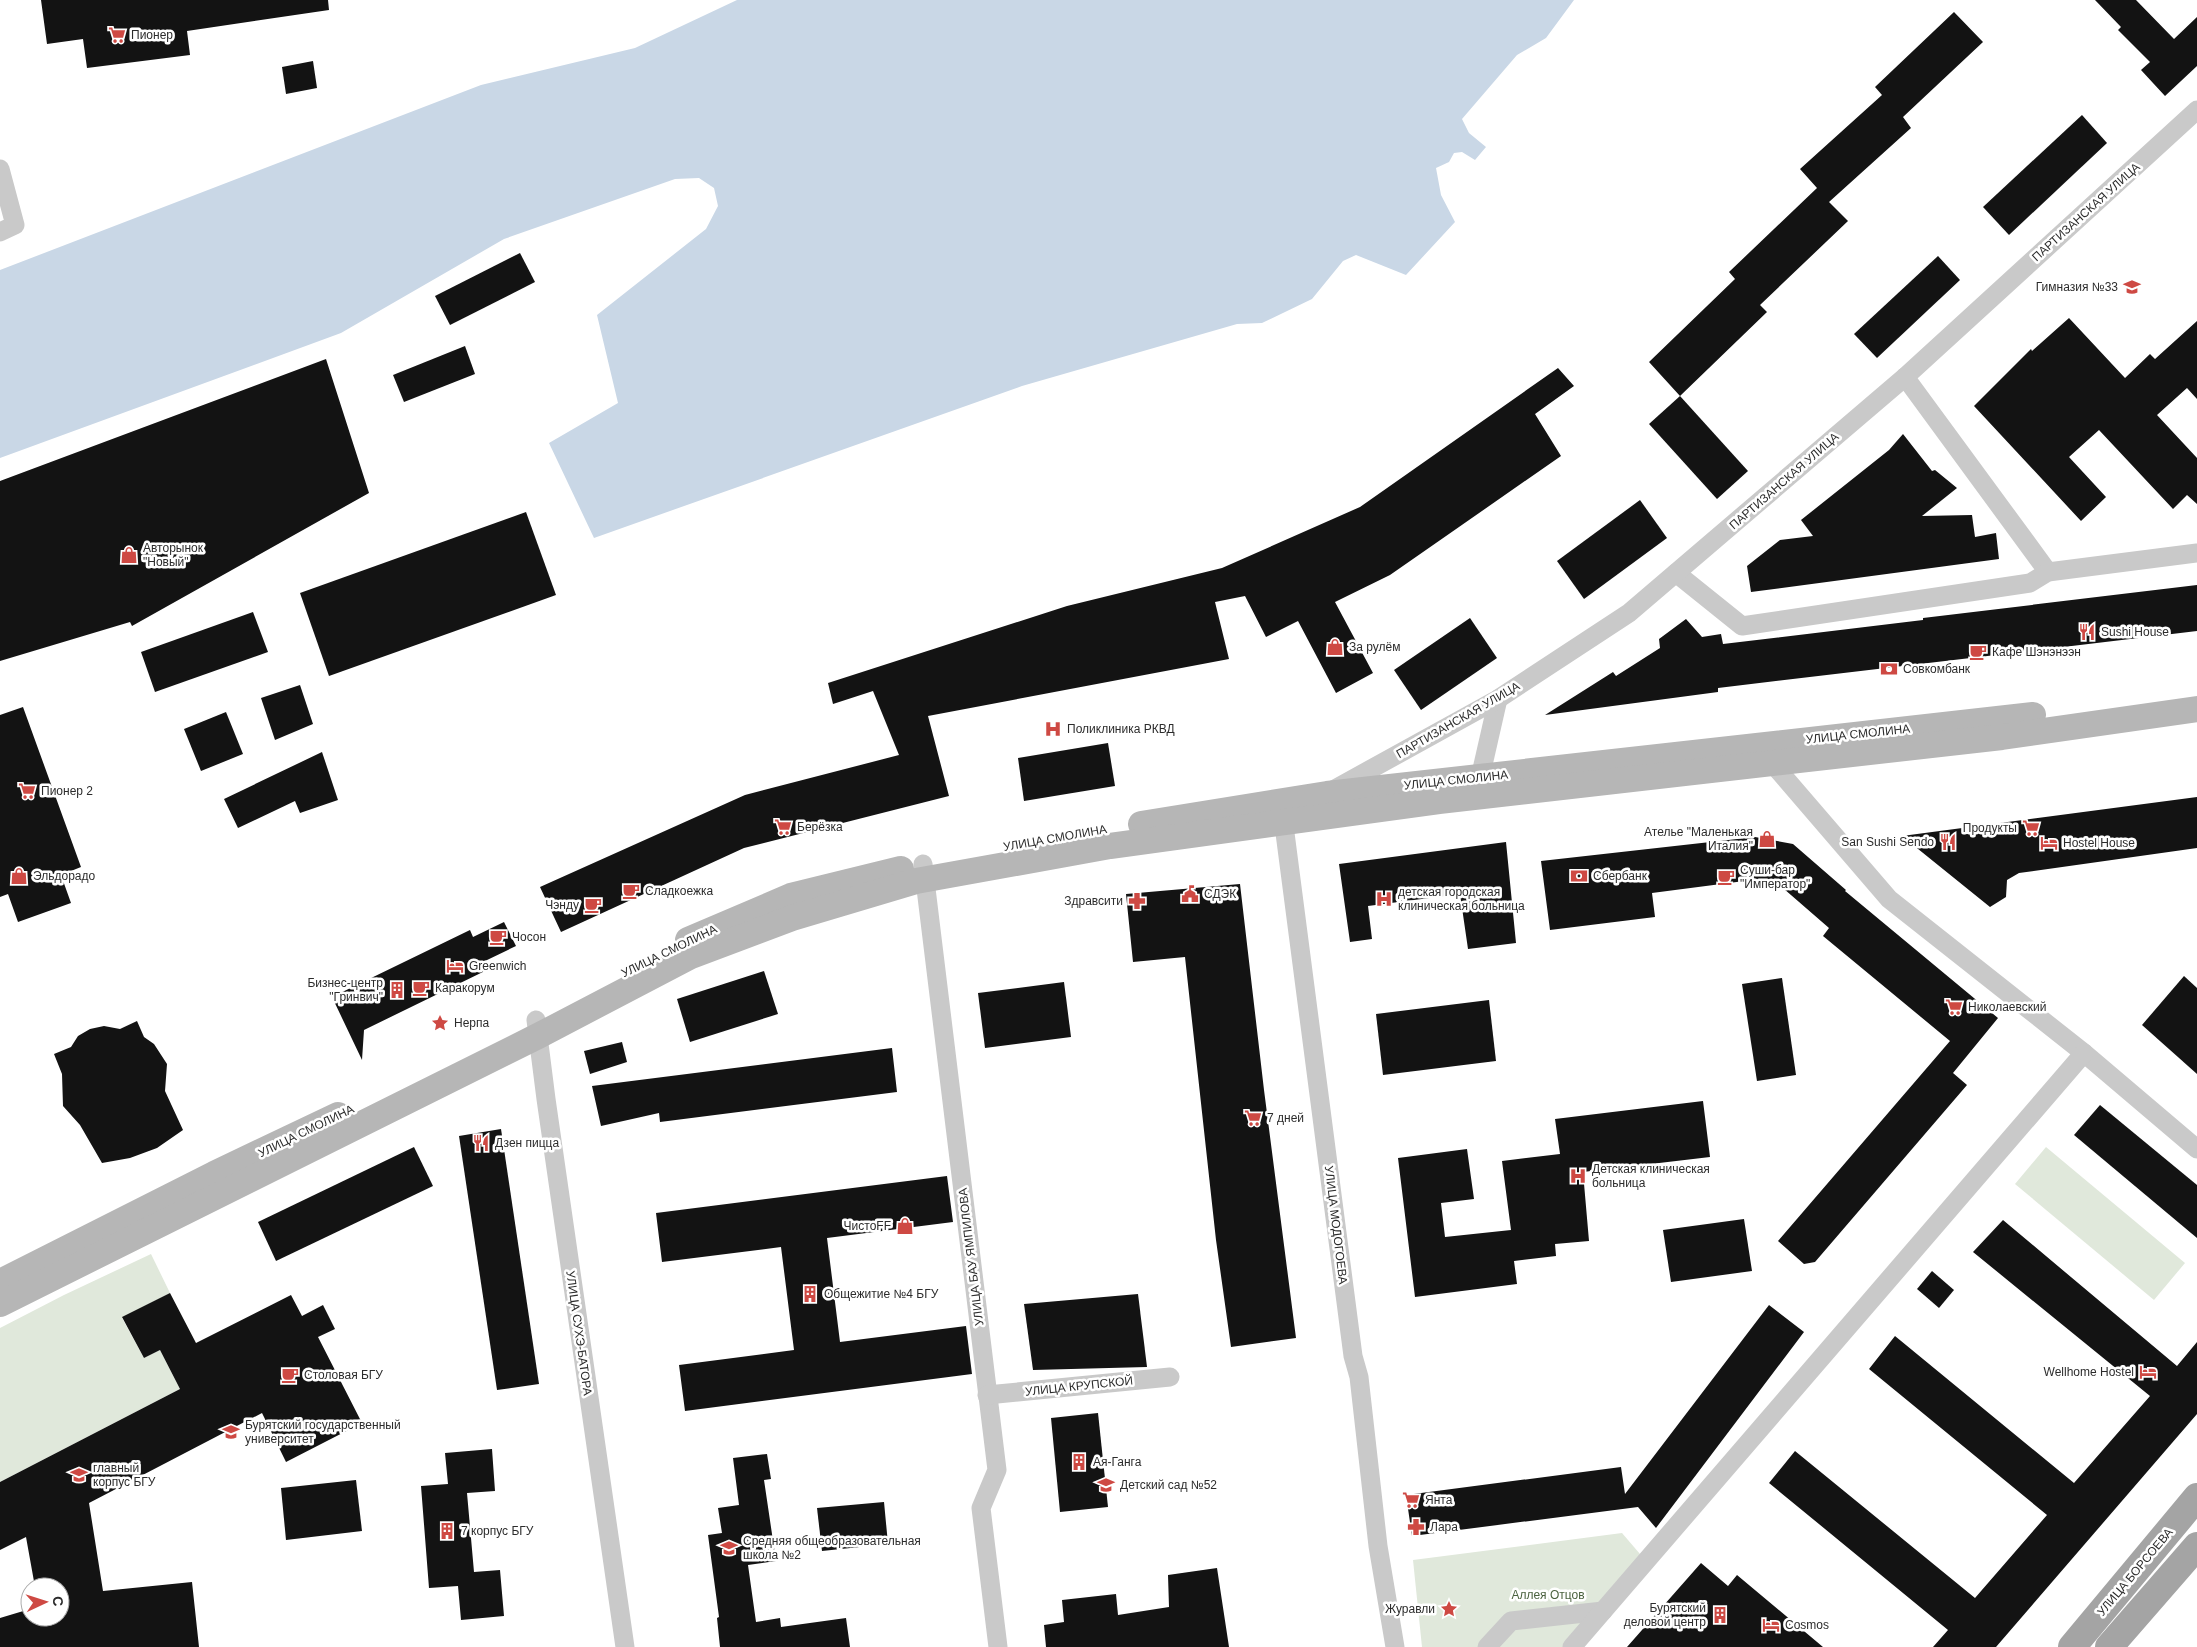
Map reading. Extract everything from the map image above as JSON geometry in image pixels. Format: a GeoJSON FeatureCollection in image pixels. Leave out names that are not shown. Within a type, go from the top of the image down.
{"type":"FeatureCollection","features":[{"type":"Feature","properties":{"kind":"main road","name":"УЛИЦА СМОЛИНА"},"geometry":{"type":"LineString","coordinates":[[0,1282],[214,1174],[537,1028],[664,951],[791,896],[924,871],[1020,844],[1282,812],[1326,794],[1480,778],[1764,754],[2197,694]]}},
{"type":"Feature","properties":{"kind":"main road"},"geometry":{"type":"LineString","coordinates":[[1282,812],[1439,801],[1764,754],[2002,736],[2197,709]]}},
{"type":"Feature","properties":{"kind":"main road"},"geometry":{"type":"LineString","coordinates":[[0,1304],[537,1028]]}},
{"type":"Feature","properties":{"kind":"main road","name":"УЛИЦА БОРСОЕВА"},"geometry":{"type":"LineString","coordinates":[[2072,1647],[2197,1497]]}},
{"type":"Feature","properties":{"kind":"main road"},"geometry":{"type":"LineString","coordinates":[[2109,1647],[2197,1546]]}},
{"type":"Feature","properties":{"kind":"street","name":"ПАРТИЗАНСКАЯ УЛИЦА"},"geometry":{"type":"LineString","coordinates":[[1326,794],[1498,699],[1629,613],[1905,377],[2197,110]]}},
{"type":"Feature","properties":{"kind":"street"},"geometry":{"type":"LineString","coordinates":[[0,170],[15,225],[0,232]]}},
{"type":"Feature","properties":{"kind":"street"},"geometry":{"type":"LineString","coordinates":[[1905,377],[2048,572]]}},
{"type":"Feature","properties":{"kind":"street"},"geometry":{"type":"LineString","coordinates":[[1676,573],[1742,626],[2030,583],[2048,572],[2197,553]]}},
{"type":"Feature","properties":{"kind":"street"},"geometry":{"type":"LineString","coordinates":[[1480,778],[1498,699]]}},
{"type":"Feature","properties":{"kind":"street"},"geometry":{"type":"LineString","coordinates":[[1764,754],[1889,899],[2084,1052],[2197,1148]]}},
{"type":"Feature","properties":{"kind":"street","name":"УЛИЦА МОДОГОЕВА"},"geometry":{"type":"LineString","coordinates":[[1282,812],[1353,1356],[1358,1376],[1378,1546],[1395,1647]]}},
{"type":"Feature","properties":{"kind":"street","name":"УЛИЦА БАУ ЯМПИЛОВА"},"geometry":{"type":"LineString","coordinates":[[924,871],[997,1470],[981,1508],[998,1647]]}},
{"type":"Feature","properties":{"kind":"street","name":"УЛИЦА СУХЭ-БАТОРА"},"geometry":{"type":"LineString","coordinates":[[537,1028],[625,1647]]}},
{"type":"Feature","properties":{"kind":"street"},"geometry":{"type":"LineString","coordinates":[[1572,1647],[2084,1052]]}},
{"type":"Feature","properties":{"kind":"street","name":"УЛИЦА КРУПСКОЙ"},"geometry":{"type":"LineString","coordinates":[[988,1395],[1170,1377]]}},
{"type":"Feature","properties":{"kind":"street"},"geometry":{"type":"LineString","coordinates":[[1487,1647],[1511,1621],[1603,1611]]}},
{"type":"Feature","properties":{"kind":"green space"},"geometry":{"type":"Polygon","coordinates":[[[2046,1147],[2185,1263],[2154,1300],[2015,1184],[2046,1147]]]}},
{"type":"Feature","properties":{"kind":"green space"},"geometry":{"type":"Polygon","coordinates":[[[151,1254],[170,1293],[122,1318],[144,1358],[160,1350],[180,1389],[0,1482],[0,1328],[151,1254]]]}},
{"type":"Feature","properties":{"kind":"green space","name":"Аллея Отцов"},"geometry":{"type":"Polygon","coordinates":[[[1622,1533],[1646,1561],[1572,1647],[1422,1647],[1413,1560],[1622,1533]]]}},
{"type":"Feature","properties":{"kind":"water"},"geometry":{"type":"Polygon","coordinates":[[[737,0],[1574,0],[1546,38],[1517,55],[1462,119],[1469,133],[1486,147],[1475,160],[1462,152],[1454,153],[1449,162],[1436,168],[1441,195],[1455,222],[1406,275],[1356,255],[1343,261],[1312,299],[1262,323],[1237,324],[1022,386],[594,538],[549,443],[618,403],[597,315],[706,229],[718,206],[714,188],[699,178],[675,179],[504,239],[341,333],[0,458],[0,270],[481,85],[635,48],[737,0]]]}},
{"type":"Feature","properties":{"kind":"building","name":"Пионер"},"geometry":{"type":"Polygon","coordinates":[[[41,0],[328,0],[329,10],[187,31],[190,55],[87,68],[83,39],[47,44],[41,0]]]}},
{"type":"Feature","properties":{"kind":"building"},"geometry":{"type":"Polygon","coordinates":[[[2095,0],[2136,0],[2174,39],[2197,17],[2197,66],[2165,96],[2141,70],[2150,62],[2118,30],[2121,27],[2095,0]]]}},
{"type":"Feature","properties":{"kind":"building"},"geometry":{"type":"Polygon","coordinates":[[[1954,12],[1983,42],[1903,117],[1911,128],[1829,202],[1848,221],[1760,305],[1767,312],[1680,396],[1649,362],[1735,279],[1729,272],[1817,188],[1800,169],[1882,95],[1875,87],[1954,12]]]}},
{"type":"Feature","properties":{"kind":"building"},"geometry":{"type":"Polygon","coordinates":[[[313,61],[317,88],[286,94],[282,67],[313,61]]]}},
{"type":"Feature","properties":{"kind":"building"},"geometry":{"type":"Polygon","coordinates":[[[2082,115],[2107,143],[2009,235],[1983,207],[2082,115]]]}},
{"type":"Feature","properties":{"kind":"building"},"geometry":{"type":"Polygon","coordinates":[[[520,253],[535,282],[450,325],[435,296],[520,253]]]}},
{"type":"Feature","properties":{"kind":"building"},"geometry":{"type":"Polygon","coordinates":[[[1938,256],[1960,280],[1877,358],[1854,334],[1938,256]]]}},
{"type":"Feature","properties":{"kind":"building"},"geometry":{"type":"Polygon","coordinates":[[[2069,318],[2125,378],[2150,354],[2155,359],[2197,321],[2197,399],[2187,388],[2157,415],[2197,458],[2197,504],[2187,495],[2173,509],[2099,430],[2069,457],[2106,497],[2081,521],[1974,406],[2031,349],[2032,351],[2069,318]]]}},
{"type":"Feature","properties":{"kind":"building"},"geometry":{"type":"Polygon","coordinates":[[[465,346],[475,374],[404,402],[393,375],[465,346]]]}},
{"type":"Feature","properties":{"kind":"building","name":"Авторынок \"Новый\""},"geometry":{"type":"Polygon","coordinates":[[[326,359],[369,493],[132,626],[130,622],[0,661],[0,481],[326,359]]]}},
{"type":"Feature","properties":{"kind":"building"},"geometry":{"type":"Polygon","coordinates":[[[1558,368],[1574,386],[1535,414],[1561,456],[1390,575],[1335,602],[1373,673],[1336,693],[1298,621],[1266,637],[1245,596],[1215,602],[1229,659],[928,716],[949,796],[744,848],[561,932],[540,887],[745,795],[899,755],[873,691],[833,704],[828,683],[1067,606],[1222,568],[1360,507],[1558,368]]]}},
{"type":"Feature","properties":{"kind":"building"},"geometry":{"type":"Polygon","coordinates":[[[1680,396],[1748,471],[1717,499],[1649,424],[1680,396]]]}},
{"type":"Feature","properties":{"kind":"building"},"geometry":{"type":"Polygon","coordinates":[[[1903,434],[1932,471],[1935,470],[1957,488],[1922,516],[1972,515],[1975,537],[1996,533],[1999,559],[1751,592],[1747,566],[1780,540],[1813,536],[1801,520],[1889,450],[1903,434]]]}},
{"type":"Feature","properties":{"kind":"building"},"geometry":{"type":"Polygon","coordinates":[[[1640,500],[1667,538],[1584,599],[1557,561],[1640,500]]]}},
{"type":"Feature","properties":{"kind":"building"},"geometry":{"type":"Polygon","coordinates":[[[526,512],[556,595],[329,676],[300,593],[526,512]]]}},
{"type":"Feature","properties":{"kind":"building"},"geometry":{"type":"Polygon","coordinates":[[[2197,585],[2197,631],[1718,688],[1718,692],[1545,715],[1613,672],[1616,676],[1660,648],[1659,639],[1686,619],[1702,637],[1721,634],[1723,644],[2197,585]]]}},
{"type":"Feature","properties":{"kind":"building"},"geometry":{"type":"Polygon","coordinates":[[[253,612],[268,652],[155,692],[141,652],[253,612]]]}},
{"type":"Feature","properties":{"kind":"building"},"geometry":{"type":"Polygon","coordinates":[[[1470,618],[1497,658],[1421,710],[1394,670],[1470,618]]]}},
{"type":"Feature","properties":{"kind":"building"},"geometry":{"type":"Polygon","coordinates":[[[300,685],[313,724],[275,740],[261,698],[300,685]]]}},
{"type":"Feature","properties":{"kind":"building","name":"Пионер 2"},"geometry":{"type":"Polygon","coordinates":[[[23,707],[81,867],[61,875],[71,903],[18,922],[8,894],[0,897],[0,715],[23,707]]]}},
{"type":"Feature","properties":{"kind":"building"},"geometry":{"type":"Polygon","coordinates":[[[226,712],[243,754],[201,771],[184,729],[226,712]]]}},
{"type":"Feature","properties":{"kind":"building"},"geometry":{"type":"Polygon","coordinates":[[[1108,743],[1115,786],[1024,801],[1018,758],[1108,743]]]}},
{"type":"Feature","properties":{"kind":"building"},"geometry":{"type":"Polygon","coordinates":[[[322,752],[338,800],[300,813],[295,801],[238,828],[224,799],[322,752]]]}},
{"type":"Feature","properties":{"kind":"building"},"geometry":{"type":"Polygon","coordinates":[[[2197,797],[2197,848],[2019,873],[2007,880],[2006,897],[1990,907],[1902,836],[2197,797]]]}},
{"type":"Feature","properties":{"kind":"building"},"geometry":{"type":"Polygon","coordinates":[[[1755,837],[1793,844],[1845,891],[1998,1018],[1953,1073],[1967,1085],[1815,1262],[1804,1264],[1778,1241],[1950,1041],[1823,936],[1829,928],[1777,883],[1752,880],[1652,893],[1655,917],[1550,930],[1541,861],[1755,837]]]}},
{"type":"Feature","properties":{"kind":"building","name":"детская городская клиническая больница"},"geometry":{"type":"Polygon","coordinates":[[[1506,842],[1516,943],[1468,949],[1460,894],[1368,906],[1372,939],[1350,942],[1339,864],[1506,842]]]}},
{"type":"Feature","properties":{"kind":"building"},"geometry":{"type":"Polygon","coordinates":[[[1240,884],[1296,1338],[1231,1347],[1216,1240],[1185,957],[1133,962],[1126,894],[1240,884]]]}},
{"type":"Feature","properties":{"kind":"building","name":"Бизнес-центр \"Гринвич\""},"geometry":{"type":"Polygon","coordinates":[[[504,922],[516,946],[485,961],[489,969],[364,1030],[362,1060],[332,997],[470,930],[473,937],[504,922]]]}},
{"type":"Feature","properties":{"kind":"building"},"geometry":{"type":"Polygon","coordinates":[[[764,971],[778,1014],[690,1042],[677,999],[764,971]]]}},
{"type":"Feature","properties":{"kind":"building"},"geometry":{"type":"Polygon","coordinates":[[[2184,976],[2197,988],[2197,1074],[2142,1025],[2184,976]]]}},
{"type":"Feature","properties":{"kind":"building"},"geometry":{"type":"Polygon","coordinates":[[[1782,978],[1796,1075],[1757,1081],[1742,984],[1782,978]]]}},
{"type":"Feature","properties":{"kind":"building"},"geometry":{"type":"Polygon","coordinates":[[[1064,982],[1071,1037],[985,1048],[978,993],[1064,982]]]}},
{"type":"Feature","properties":{"kind":"building"},"geometry":{"type":"Polygon","coordinates":[[[1489,1000],[1496,1061],[1383,1075],[1376,1014],[1489,1000]]]}},
{"type":"Feature","properties":{"kind":"building"},"geometry":{"type":"Polygon","coordinates":[[[137,1021],[144,1037],[154,1044],[167,1064],[165,1091],[183,1130],[157,1148],[130,1158],[102,1163],[80,1125],[63,1106],[62,1074],[54,1054],[71,1047],[78,1036],[90,1029],[104,1026],[120,1029],[137,1021]]]}},
{"type":"Feature","properties":{"kind":"building"},"geometry":{"type":"Polygon","coordinates":[[[622,1042],[627,1062],[590,1074],[584,1051],[622,1042]]]}},
{"type":"Feature","properties":{"kind":"building"},"geometry":{"type":"Polygon","coordinates":[[[892,1048],[897,1092],[660,1122],[659,1113],[601,1126],[592,1086],[892,1048]]]}},
{"type":"Feature","properties":{"kind":"building"},"geometry":{"type":"Polygon","coordinates":[[[1703,1101],[1710,1157],[1583,1172],[1589,1241],[1555,1244],[1556,1256],[1514,1261],[1517,1284],[1415,1297],[1398,1158],[1467,1149],[1474,1199],[1441,1203],[1445,1237],[1511,1230],[1502,1161],[1560,1154],[1555,1119],[1703,1101]]]}},
{"type":"Feature","properties":{"kind":"building"},"geometry":{"type":"Polygon","coordinates":[[[2100,1105],[2197,1185],[2197,1238],[2074,1135],[2100,1105]]]}},
{"type":"Feature","properties":{"kind":"building"},"geometry":{"type":"Polygon","coordinates":[[[501,1129],[539,1384],[497,1390],[459,1136],[501,1129]]]}},
{"type":"Feature","properties":{"kind":"building"},"geometry":{"type":"Polygon","coordinates":[[[414,1147],[433,1186],[276,1261],[258,1222],[414,1147]]]}},
{"type":"Feature","properties":{"kind":"building","name":"Общежитие №4 БГУ"},"geometry":{"type":"Polygon","coordinates":[[[947,1176],[953,1222],[827,1238],[840,1342],[966,1326],[972,1374],[685,1411],[679,1365],[794,1350],[781,1247],[662,1262],[656,1213],[947,1176]]]}},
{"type":"Feature","properties":{"kind":"building"},"geometry":{"type":"Polygon","coordinates":[[[1744,1219],[1752,1271],[1671,1282],[1663,1230],[1744,1219]]]}},
{"type":"Feature","properties":{"kind":"building"},"geometry":{"type":"Polygon","coordinates":[[[2003,1220],[2177,1366],[2197,1342],[2197,1414],[1996,1647],[1933,1647],[1948,1630],[1769,1483],[1795,1451],[1975,1598],[2047,1515],[1869,1369],[1895,1336],[2074,1483],[2150,1396],[1973,1252],[2003,1220]]]}},
{"type":"Feature","properties":{"kind":"building"},"geometry":{"type":"Polygon","coordinates":[[[1932,1271],[1954,1290],[1939,1308],[1917,1289],[1932,1271]]]}},
{"type":"Feature","properties":{"kind":"building"},"geometry":{"type":"Polygon","coordinates":[[[170,1293],[196,1343],[291,1295],[302,1316],[323,1305],[335,1329],[318,1337],[362,1423],[286,1462],[262,1413],[89,1503],[103,1591],[192,1582],[199,1647],[0,1647],[0,1618],[20,1612],[20,1627],[70,1627],[70,1577],[33,1577],[26,1537],[0,1550],[0,1482],[180,1389],[160,1350],[144,1358],[122,1317],[170,1293]]]}},
{"type":"Feature","properties":{"kind":"building"},"geometry":{"type":"Polygon","coordinates":[[[1138,1294],[1147,1367],[1033,1370],[1024,1304],[1138,1294]]]}},
{"type":"Feature","properties":{"kind":"building"},"geometry":{"type":"Polygon","coordinates":[[[1769,1305],[1804,1332],[1656,1528],[1638,1507],[1412,1536],[1406,1495],[1621,1467],[1625,1494],[1769,1305]]]}},
{"type":"Feature","properties":{"kind":"building","name":"Ая-Ганга"},"geometry":{"type":"Polygon","coordinates":[[[1098,1413],[1108,1507],[1060,1512],[1051,1418],[1098,1413]]]}},
{"type":"Feature","properties":{"kind":"building","name":"7 корпус БГУ"},"geometry":{"type":"Polygon","coordinates":[[[492,1449],[495,1491],[467,1493],[474,1572],[500,1570],[504,1616],[461,1620],[458,1586],[429,1588],[421,1486],[448,1484],[445,1453],[492,1449]]]}},
{"type":"Feature","properties":{"kind":"building"},"geometry":{"type":"Polygon","coordinates":[[[767,1454],[771,1479],[764,1480],[776,1561],[748,1565],[756,1622],[780,1618],[781,1627],[846,1618],[850,1647],[720,1647],[717,1618],[719,1617],[708,1535],[722,1533],[718,1508],[739,1505],[733,1458],[767,1454]]]}},
{"type":"Feature","properties":{"kind":"building"},"geometry":{"type":"Polygon","coordinates":[[[356,1480],[362,1531],[286,1540],[281,1488],[356,1480]]]}},
{"type":"Feature","properties":{"kind":"building"},"geometry":{"type":"Polygon","coordinates":[[[884,1502],[888,1544],[822,1551],[817,1508],[884,1502]]]}},
{"type":"Feature","properties":{"kind":"building","name":"Бурятский деловой центр"},"geometry":{"type":"Polygon","coordinates":[[[1701,1563],[1728,1586],[1737,1575],[1823,1647],[1627,1647],[1701,1563]]]}},
{"type":"Feature","properties":{"kind":"building"},"geometry":{"type":"Polygon","coordinates":[[[1217,1568],[1229,1647],[1046,1647],[1044,1625],[1064,1622],[1062,1600],[1116,1594],[1118,1615],[1169,1607],[1168,1575],[1217,1568]]]}},
{"type":"Feature","properties":{"kind":"place","name":"Пионер"},"geometry":{"type":"Point","coordinates":[117,35]}},
{"type":"Feature","properties":{"kind":"place","name":"Гимназия №33"},"geometry":{"type":"Point","coordinates":[2132,287]}},
{"type":"Feature","properties":{"kind":"place","name":"Авторынок \"Новый\""},"geometry":{"type":"Point","coordinates":[129,555]}},
{"type":"Feature","properties":{"kind":"place","name":"Sushi House"},"geometry":{"type":"Point","coordinates":[2087,632]}},
{"type":"Feature","properties":{"kind":"place","name":"За рулём"},"geometry":{"type":"Point","coordinates":[1335,647]}},
{"type":"Feature","properties":{"kind":"place","name":"Кафе Шэнэнээн"},"geometry":{"type":"Point","coordinates":[1978,652]}},
{"type":"Feature","properties":{"kind":"place","name":"Совкомбанк"},"geometry":{"type":"Point","coordinates":[1889,669]}},
{"type":"Feature","properties":{"kind":"place","name":"Поликлиника РКВД"},"geometry":{"type":"Point","coordinates":[1053,729]}},
{"type":"Feature","properties":{"kind":"place","name":"Пионер 2"},"geometry":{"type":"Point","coordinates":[27,791]}},
{"type":"Feature","properties":{"kind":"place","name":"Берёзка"},"geometry":{"type":"Point","coordinates":[783,827]}},
{"type":"Feature","properties":{"kind":"place","name":"Продукты"},"geometry":{"type":"Point","coordinates":[2031,828]}},
{"type":"Feature","properties":{"kind":"place","name":"Ателье \"Маленькая Италия\""},"geometry":{"type":"Point","coordinates":[1767,839]}},
{"type":"Feature","properties":{"kind":"place","name":"San Sushi Sendo"},"geometry":{"type":"Point","coordinates":[1948,842]}},
{"type":"Feature","properties":{"kind":"place","name":"Hostel House"},"geometry":{"type":"Point","coordinates":[2049,843]}},
{"type":"Feature","properties":{"kind":"place","name":"Эльдорадо"},"geometry":{"type":"Point","coordinates":[19,876]}},
{"type":"Feature","properties":{"kind":"place","name":"Сбербанк"},"geometry":{"type":"Point","coordinates":[1579,876]}},
{"type":"Feature","properties":{"kind":"place","name":"Суши-бар \"Император\""},"geometry":{"type":"Point","coordinates":[1726,877]}},
{"type":"Feature","properties":{"kind":"place","name":"Сладкоежка"},"geometry":{"type":"Point","coordinates":[631,891]}},
{"type":"Feature","properties":{"kind":"place","name":"СДЭК"},"geometry":{"type":"Point","coordinates":[1190,894]}},
{"type":"Feature","properties":{"kind":"place","name":"детская городская клиническая больница"},"geometry":{"type":"Point","coordinates":[1384,899]}},
{"type":"Feature","properties":{"kind":"place","name":"Здравсити"},"geometry":{"type":"Point","coordinates":[1137,901]}},
{"type":"Feature","properties":{"kind":"place","name":"Чэнду"},"geometry":{"type":"Point","coordinates":[593,905]}},
{"type":"Feature","properties":{"kind":"place","name":"Чосон"},"geometry":{"type":"Point","coordinates":[498,937]}},
{"type":"Feature","properties":{"kind":"place","name":"Greenwich"},"geometry":{"type":"Point","coordinates":[455,966]}},
{"type":"Feature","properties":{"kind":"place","name":"Каракорум"},"geometry":{"type":"Point","coordinates":[421,988]}},
{"type":"Feature","properties":{"kind":"place","name":"Бизнес-центр \"Гринвич\""},"geometry":{"type":"Point","coordinates":[397,990]}},
{"type":"Feature","properties":{"kind":"place","name":"Николаевский"},"geometry":{"type":"Point","coordinates":[1954,1007]}},
{"type":"Feature","properties":{"kind":"place","name":"Нерпа"},"geometry":{"type":"Point","coordinates":[440,1023]}},
{"type":"Feature","properties":{"kind":"place","name":"7 дней"},"geometry":{"type":"Point","coordinates":[1253,1118]}},
{"type":"Feature","properties":{"kind":"place","name":"Дзен пицца"},"geometry":{"type":"Point","coordinates":[481,1143]}},
{"type":"Feature","properties":{"kind":"place","name":"Детская клиническая больница"},"geometry":{"type":"Point","coordinates":[1578,1176]}},
{"type":"Feature","properties":{"kind":"place","name":"ЧистоFF"},"geometry":{"type":"Point","coordinates":[905,1226]}},
{"type":"Feature","properties":{"kind":"place","name":"Общежитие №4 БГУ"},"geometry":{"type":"Point","coordinates":[810,1294]}},
{"type":"Feature","properties":{"kind":"place","name":"Wellhome Hostel"},"geometry":{"type":"Point","coordinates":[2148,1372]}},
{"type":"Feature","properties":{"kind":"place","name":"Столовая БГУ"},"geometry":{"type":"Point","coordinates":[290,1375]}},
{"type":"Feature","properties":{"kind":"place","name":"Бурятский государственный университет"},"geometry":{"type":"Point","coordinates":[231,1432]}},
{"type":"Feature","properties":{"kind":"place","name":"Ая-Ганга"},"geometry":{"type":"Point","coordinates":[1079,1462]}},
{"type":"Feature","properties":{"kind":"place","name":"главный корпус БГУ"},"geometry":{"type":"Point","coordinates":[79,1475]}},
{"type":"Feature","properties":{"kind":"place","name":"Детский сад №52"},"geometry":{"type":"Point","coordinates":[1106,1485]}},
{"type":"Feature","properties":{"kind":"place","name":"Янта"},"geometry":{"type":"Point","coordinates":[1411,1500]}},
{"type":"Feature","properties":{"kind":"place","name":"Лара"},"geometry":{"type":"Point","coordinates":[1416,1527]}},
{"type":"Feature","properties":{"kind":"place","name":"7 корпус БГУ"},"geometry":{"type":"Point","coordinates":[447,1531]}},
{"type":"Feature","properties":{"kind":"place","name":"Средняя общеобразовательная школа №2"},"geometry":{"type":"Point","coordinates":[729,1548]}},
{"type":"Feature","properties":{"kind":"place","name":"Журавли"},"geometry":{"type":"Point","coordinates":[1449,1609]}},
{"type":"Feature","properties":{"kind":"place","name":"Бурятский деловой центр"},"geometry":{"type":"Point","coordinates":[1720,1615]}},
{"type":"Feature","properties":{"kind":"place","name":"Cosmos"},"geometry":{"type":"Point","coordinates":[1771,1625]}}]}
